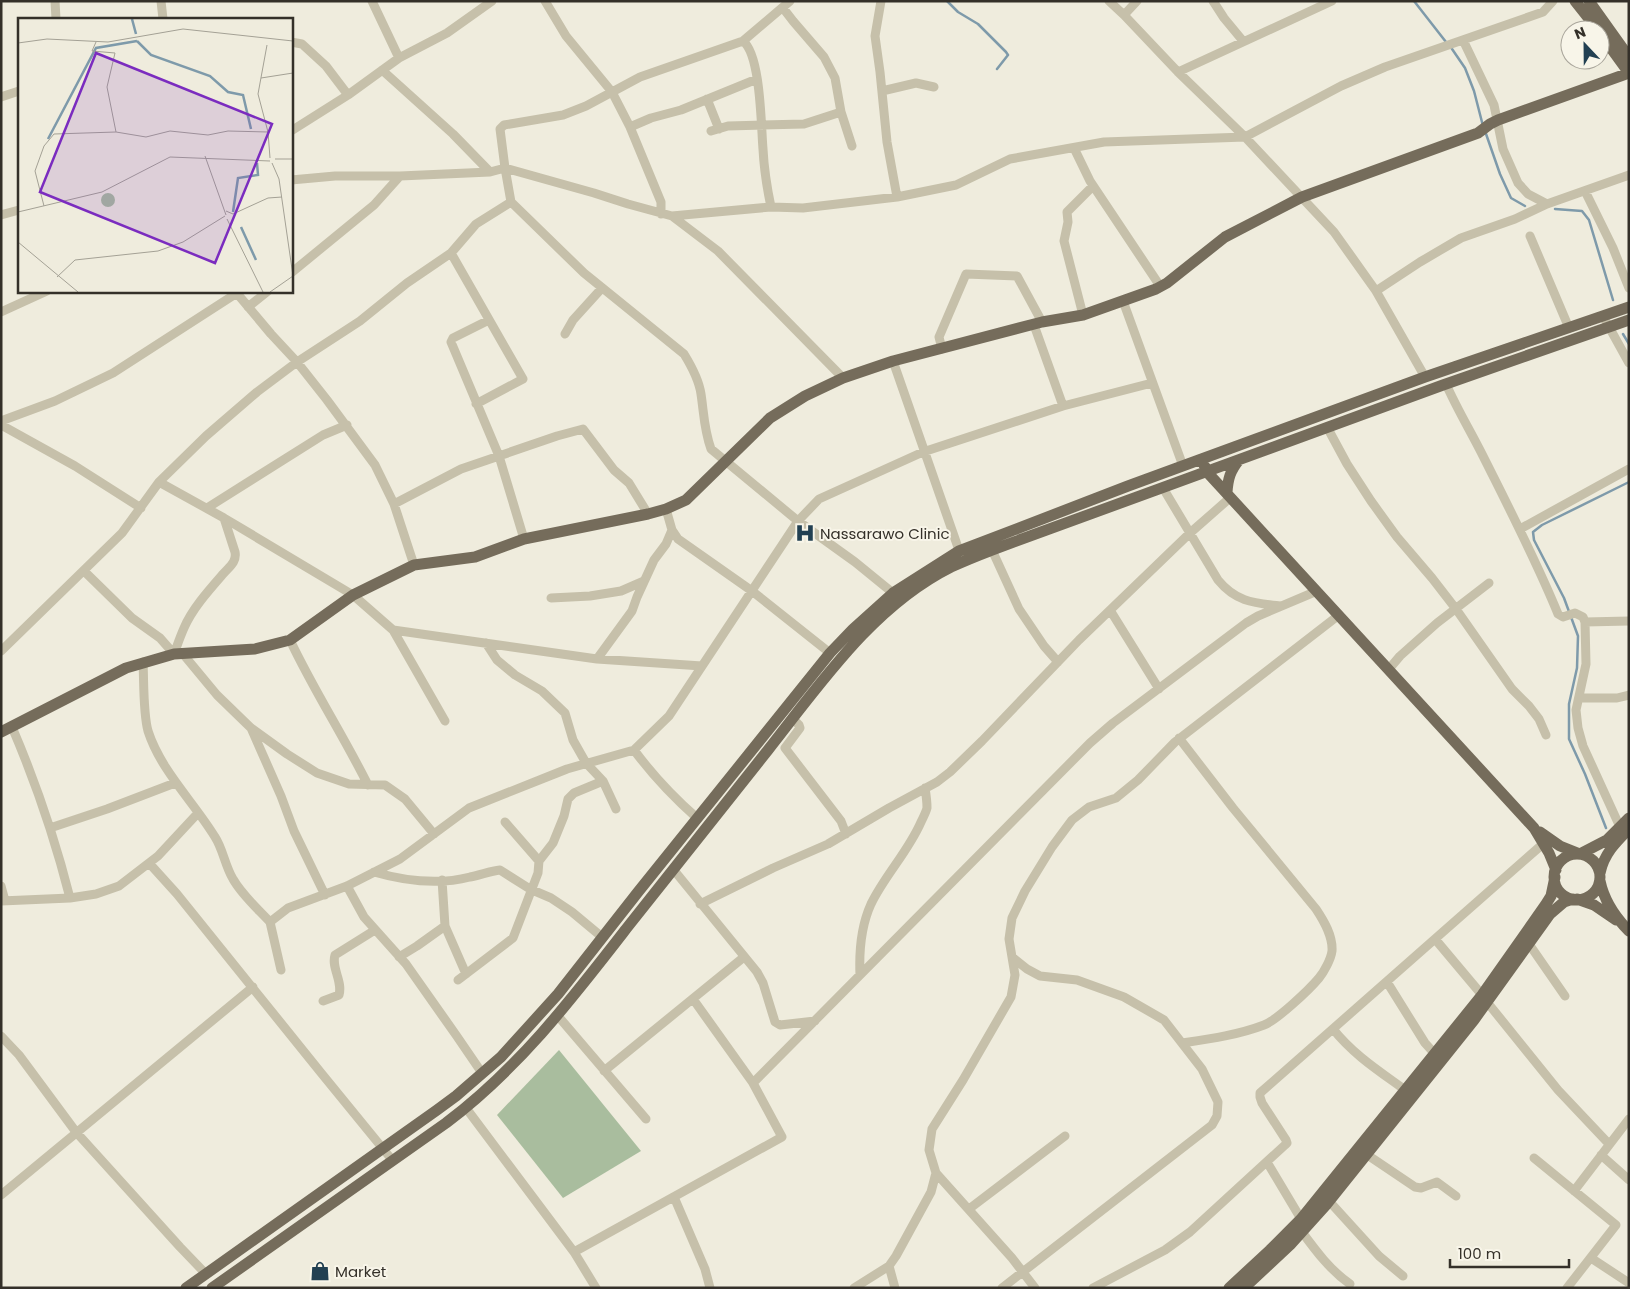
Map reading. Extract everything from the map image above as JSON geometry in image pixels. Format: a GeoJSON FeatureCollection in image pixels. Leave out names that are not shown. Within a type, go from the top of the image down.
{"type":"FeatureCollection","features":[{"type":"Feature","properties":{"kind":"main road"},"geometry":{"type":"LineString","coordinates":[[1575,1],[1590,20]]}},
{"type":"Feature","properties":{"kind":"main road"},"geometry":{"type":"LineString","coordinates":[[1589,1],[1629,57]]}},
{"type":"Feature","properties":{"kind":"main road"},"geometry":{"type":"LineString","coordinates":[[6,730],[126,668],[143,662],[179,654],[255,649],[290,640],[353,595],[414,565],[475,557],[524,539],[648,514],[686,500],[770,418],[805,396],[843,378],[893,361],[1038,323],[1083,315],[1167,283],[1224,237],[1302,197],[1478,133],[1494,122],[1629,73],[1610,47]]}},
{"type":"Feature","properties":{"kind":"main road"},"geometry":{"type":"LineString","coordinates":[[186,1288],[456,1096],[500,1057],[528,1029],[558,994],[830,653],[893,592],[959,551],[1038,520],[1425,377],[1629,307]]}},
{"type":"Feature","properties":{"kind":"main road"},"geometry":{"type":"LineString","coordinates":[[212,1288],[466,1108],[510,1068],[558,1016],[840,661],[880,618],[923,584],[951,567],[992,550],[1446,384],[1629,320]]}},
{"type":"Feature","properties":{"kind":"main road"},"geometry":{"type":"LineString","coordinates":[[1202,460],[1207,472],[1534,828],[1544,843],[1558,888],[1563,894],[1594,905],[1626,928]]}},
{"type":"Feature","properties":{"kind":"main road"},"geometry":{"type":"LineString","coordinates":[[1229,495],[1229,476],[1239,460]]}},
{"type":"Feature","properties":{"kind":"main road"},"geometry":{"type":"LineString","coordinates":[[1244,1288],[1302,1232],[1329,1201],[1485,998],[1529,944],[1550,914],[1564,902],[1585,898],[1597,888],[1602,863],[1612,847],[1625,832],[1629,818]]}},
{"type":"Feature","properties":{"kind":"main road"},"geometry":{"type":"LineString","coordinates":[[1534,828],[1560,846],[1593,859],[1598,866],[1606,900],[1626,928]]}},
{"type":"Feature","properties":{"kind":"main road"},"geometry":{"type":"LineString","coordinates":[[1229,1288],[1301,1219],[1434,1053],[1485,998],[1546,904],[1553,889],[1555,874],[1562,860],[1569,855],[1580,854],[1625,832]]}},
{"type":"Feature","properties":{"kind":"main road"},"geometry":{"type":"LineString","coordinates":[[276,1225],[285,1236]]}},
{"type":"Feature","properties":{"kind":"street"},"geometry":{"type":"LineString","coordinates":[[55,1],[56,18]]}},
{"type":"Feature","properties":{"kind":"street"},"geometry":{"type":"LineString","coordinates":[[161,1],[163,18]]}},
{"type":"Feature","properties":{"kind":"street"},"geometry":{"type":"LineString","coordinates":[[372,1],[399,58]]}},
{"type":"Feature","properties":{"kind":"street"},"geometry":{"type":"LineString","coordinates":[[292,130],[348,95],[399,58],[447,32],[481,5],[492,1]]}},
{"type":"Feature","properties":{"kind":"street"},"geometry":{"type":"LineString","coordinates":[[545,1],[566,36],[612,92],[630,127],[661,202],[661,214]]}},
{"type":"Feature","properties":{"kind":"street"},"geometry":{"type":"LineString","coordinates":[[881,1],[875,36],[887,142],[897,197]]}},
{"type":"Feature","properties":{"kind":"street"},"geometry":{"type":"LineString","coordinates":[[1109,1],[1245,137],[1334,232],[1376,291],[1425,377]]}},
{"type":"Feature","properties":{"kind":"street"},"geometry":{"type":"LineString","coordinates":[[1124,15],[1137,1]]}},
{"type":"Feature","properties":{"kind":"street"},"geometry":{"type":"LineString","coordinates":[[1213,1],[1224,18],[1244,41]]}},
{"type":"Feature","properties":{"kind":"street"},"geometry":{"type":"LineString","coordinates":[[1178,72],[1332,1]]}},
{"type":"Feature","properties":{"kind":"street"},"geometry":{"type":"LineString","coordinates":[[292,180],[335,176],[400,176],[490,172],[505,168],[594,192],[672,216],[770,207],[803,208],[897,197],[956,185],[1010,159],[1104,142],[1245,137],[1341,86],[1385,67],[1543,12],[1553,1]]}},
{"type":"Feature","properties":{"kind":"street"},"geometry":{"type":"LineString","coordinates":[[852,146],[841,112],[835,78],[824,57],[792,21],[787,4],[743,41],[640,77],[586,106],[563,115],[502,127],[500,129],[511,202],[584,273],[684,354],[694,370],[701,393],[705,432],[711,449],[798,521],[893,592]]}},
{"type":"Feature","properties":{"kind":"street"},"geometry":{"type":"LineString","coordinates":[[743,41],[748,47],[761,102],[770,207]]}},
{"type":"Feature","properties":{"kind":"street"},"geometry":{"type":"LineString","coordinates":[[1458,41],[1494,105],[1494,122],[1503,149],[1518,183],[1528,194],[1547,204]]}},
{"type":"Feature","properties":{"kind":"street"},"geometry":{"type":"LineString","coordinates":[[292,42],[302,44],[326,66],[348,95]]}},
{"type":"Feature","properties":{"kind":"street"},"geometry":{"type":"LineString","coordinates":[[382,70],[453,134],[490,172]]}},
{"type":"Feature","properties":{"kind":"street"},"geometry":{"type":"LineString","coordinates":[[630,127],[651,118],[680,110],[757,79]]}},
{"type":"Feature","properties":{"kind":"street"},"geometry":{"type":"LineString","coordinates":[[882,91],[916,82],[934,87]]}},
{"type":"Feature","properties":{"kind":"street"},"geometry":{"type":"LineString","coordinates":[[1,97],[18,91]]}},
{"type":"Feature","properties":{"kind":"street"},"geometry":{"type":"LineString","coordinates":[[707,99],[715,130],[728,126],[804,124],[841,112]]}},
{"type":"Feature","properties":{"kind":"street"},"geometry":{"type":"LineString","coordinates":[[1074,148],[1093,186],[1160,286]]}},
{"type":"Feature","properties":{"kind":"street"},"geometry":{"type":"LineString","coordinates":[[1376,291],[1461,238],[1515,220],[1547,204],[1629,175]]}},
{"type":"Feature","properties":{"kind":"street"},"geometry":{"type":"LineString","coordinates":[[292,272],[374,205],[400,176]]}},
{"type":"Feature","properties":{"kind":"street"},"geometry":{"type":"LineString","coordinates":[[1083,315],[1064,241],[1068,222],[1066,215],[1093,186]]}},
{"type":"Feature","properties":{"kind":"street"},"geometry":{"type":"LineString","coordinates":[[1585,192],[1613,248],[1629,288]]}},
{"type":"Feature","properties":{"kind":"street"},"geometry":{"type":"LineString","coordinates":[[1,650],[122,533],[159,482],[213,430],[257,392],[297,362],[360,321],[407,283],[451,253],[476,224],[511,202]]}},
{"type":"Feature","properties":{"kind":"street"},"geometry":{"type":"LineString","coordinates":[[1,215],[18,210]]}},
{"type":"Feature","properties":{"kind":"street"},"geometry":{"type":"LineString","coordinates":[[672,216],[718,252],[843,378]]}},
{"type":"Feature","properties":{"kind":"street"},"geometry":{"type":"LineString","coordinates":[[1530,236],[1569,328]]}},
{"type":"Feature","properties":{"kind":"street"},"geometry":{"type":"LineString","coordinates":[[451,253],[523,379],[476,404]]}},
{"type":"Feature","properties":{"kind":"street"},"geometry":{"type":"LineString","coordinates":[[942,349],[939,336],[966,274],[1017,276],[1038,323],[1063,406]]}},
{"type":"Feature","properties":{"kind":"street"},"geometry":{"type":"LineString","coordinates":[[565,334],[579,312],[602,288]]}},
{"type":"Feature","properties":{"kind":"street"},"geometry":{"type":"LineString","coordinates":[[1,312],[45,292]]}},
{"type":"Feature","properties":{"kind":"street"},"geometry":{"type":"LineString","coordinates":[[1,423],[54,401],[113,373],[236,292],[297,362],[347,425],[375,465],[394,504],[414,565]]}},
{"type":"Feature","properties":{"kind":"street"},"geometry":{"type":"LineString","coordinates":[[248,307],[267,292]]}},
{"type":"Feature","properties":{"kind":"street"},"geometry":{"type":"LineString","coordinates":[[1123,301],[1183,466]]}},
{"type":"Feature","properties":{"kind":"street"},"geometry":{"type":"LineString","coordinates":[[1603,316],[1629,363]]}},
{"type":"Feature","properties":{"kind":"street"},"geometry":{"type":"LineString","coordinates":[[489,320],[453,338],[451,342],[499,456],[524,539]]}},
{"type":"Feature","properties":{"kind":"street"},"geometry":{"type":"LineString","coordinates":[[893,361],[923,452],[963,562]]}},
{"type":"Feature","properties":{"kind":"street"},"geometry":{"type":"LineString","coordinates":[[270,922],[288,908],[347,886],[400,859],[469,808],[567,768],[634,750],[669,716],[798,521],[819,499],[923,452],[1063,406],[1152,383]]}},
{"type":"Feature","properties":{"kind":"street"},"geometry":{"type":"LineString","coordinates":[[1446,384],[1520,530],[1558,614],[1563,617],[1571,614],[1583,617],[1585,622],[1586,664],[1576,710],[1578,728],[1583,746],[1625,832]]}},
{"type":"Feature","properties":{"kind":"street"},"geometry":{"type":"LineString","coordinates":[[1,423],[76,466],[141,508]]}},
{"type":"Feature","properties":{"kind":"street"},"geometry":{"type":"LineString","coordinates":[[207,508],[323,435],[347,425]]}},
{"type":"Feature","properties":{"kind":"street"},"geometry":{"type":"LineString","coordinates":[[1327,427],[1347,464],[1371,501],[1397,537],[1456,609],[1512,689],[1539,719],[1546,736]]}},
{"type":"Feature","properties":{"kind":"street"},"geometry":{"type":"LineString","coordinates":[[394,504],[461,469],[582,429],[614,470],[629,483],[648,514]]}},
{"type":"Feature","properties":{"kind":"street"},"geometry":{"type":"LineString","coordinates":[[1520,530],[1629,469]]}},
{"type":"Feature","properties":{"kind":"street"},"geometry":{"type":"LineString","coordinates":[[159,482],[207,508],[353,595],[393,630],[445,721]]}},
{"type":"Feature","properties":{"kind":"street"},"geometry":{"type":"LineString","coordinates":[[1163,488],[1218,580],[1226,589],[1236,596],[1251,602],[1282,606]]}},
{"type":"Feature","properties":{"kind":"street"},"geometry":{"type":"LineString","coordinates":[[700,904],[773,868],[828,844],[950,772],[1110,610],[1229,495]]}},
{"type":"Feature","properties":{"kind":"street"},"geometry":{"type":"LineString","coordinates":[[666,508],[672,530],[678,539],[752,591],[830,653]]}},
{"type":"Feature","properties":{"kind":"street"},"geometry":{"type":"LineString","coordinates":[[179,654],[184,627],[236,557],[224,518]]}},
{"type":"Feature","properties":{"kind":"street"},"geometry":{"type":"LineString","coordinates":[[597,659],[632,611],[654,560],[666,544],[672,530]]}},
{"type":"Feature","properties":{"kind":"street"},"geometry":{"type":"LineString","coordinates":[[992,550],[1019,609],[1044,646],[1058,662]]}},
{"type":"Feature","properties":{"kind":"street"},"geometry":{"type":"LineString","coordinates":[[84,571],[132,618],[179,654],[251,728],[316,773],[349,784],[385,785],[405,799],[434,834]]}},
{"type":"Feature","properties":{"kind":"street"},"geometry":{"type":"LineString","coordinates":[[551,598],[590,596],[621,591],[644,581]]}},
{"type":"Feature","properties":{"kind":"street"},"geometry":{"type":"LineString","coordinates":[[1389,669],[1422,636],[1489,583]]}},
{"type":"Feature","properties":{"kind":"street"},"geometry":{"type":"LineString","coordinates":[[754,1083],[1090,743],[1113,723],[1246,624],[1258,616],[1317,591]]}},
{"type":"Feature","properties":{"kind":"street"},"geometry":{"type":"LineString","coordinates":[[1110,610],[1159,689]]}},
{"type":"Feature","properties":{"kind":"street"},"geometry":{"type":"LineString","coordinates":[[1035,1288],[936,1173],[929,1150],[932,1128],[963,1080],[1011,997],[1015,976],[1009,939],[1012,918],[1025,891],[1052,847],[1072,820],[1089,807],[1116,798],[1138,780],[1179,738],[1339,615]]}},
{"type":"Feature","properties":{"kind":"street"},"geometry":{"type":"LineString","coordinates":[[1585,622],[1629,621]]}},
{"type":"Feature","properties":{"kind":"street"},"geometry":{"type":"LineString","coordinates":[[393,630],[597,659],[702,666]]}},
{"type":"Feature","properties":{"kind":"street"},"geometry":{"type":"LineString","coordinates":[[290,640],[315,690],[368,784]]}},
{"type":"Feature","properties":{"kind":"street"},"geometry":{"type":"LineString","coordinates":[[486,643],[497,660],[515,675],[542,691],[565,714],[573,740],[586,763],[603,781],[616,808]]}},
{"type":"Feature","properties":{"kind":"street"},"geometry":{"type":"LineString","coordinates":[[143,662],[148,730],[160,757],[175,783],[216,838],[232,878],[247,898],[270,922],[281,970]]}},
{"type":"Feature","properties":{"kind":"street"},"geometry":{"type":"LineString","coordinates":[[1580,698],[1617,698],[1629,695]]}},
{"type":"Feature","properties":{"kind":"street"},"geometry":{"type":"LineString","coordinates":[[793,718],[800,728],[784,748],[841,821],[846,834]]}},
{"type":"Feature","properties":{"kind":"street"},"geometry":{"type":"LineString","coordinates":[[251,728],[294,831],[325,895]]}},
{"type":"Feature","properties":{"kind":"street"},"geometry":{"type":"LineString","coordinates":[[6,730],[31,772],[50,828],[70,898]]}},
{"type":"Feature","properties":{"kind":"street"},"geometry":{"type":"LineString","coordinates":[[1179,738],[1233,808],[1316,909],[1327,930],[1332,952],[1320,977],[1292,1004],[1266,1025],[1221,1037],[1182,1043]]}},
{"type":"Feature","properties":{"kind":"street"},"geometry":{"type":"LineString","coordinates":[[634,750],[670,794],[697,818]]}},
{"type":"Feature","properties":{"kind":"street"},"geometry":{"type":"LineString","coordinates":[[442,880],[445,926],[462,977],[513,938],[530,889],[538,873],[539,861],[553,844],[564,816],[568,799],[574,793],[603,781]]}},
{"type":"Feature","properties":{"kind":"street"},"geometry":{"type":"LineString","coordinates":[[50,828],[175,783]]}},
{"type":"Feature","properties":{"kind":"street"},"geometry":{"type":"LineString","coordinates":[[860,975],[859,955],[870,905],[918,829],[927,808],[925,788]]}},
{"type":"Feature","properties":{"kind":"street"},"geometry":{"type":"LineString","coordinates":[[1,886],[3,901],[70,898],[96,894],[119,886],[158,856],[198,813]]}},
{"type":"Feature","properties":{"kind":"street"},"geometry":{"type":"LineString","coordinates":[[505,822],[539,861]]}},
{"type":"Feature","properties":{"kind":"street"},"geometry":{"type":"LineString","coordinates":[[1093,1288],[1165,1250],[1190,1232],[1287,1143],[1262,1103],[1260,1093],[1544,843]]}},
{"type":"Feature","properties":{"kind":"street"},"geometry":{"type":"LineString","coordinates":[[149,863],[177,894],[393,1161]]}},
{"type":"Feature","properties":{"kind":"street"},"geometry":{"type":"LineString","coordinates":[[673,869],[763,983],[775,1022],[780,1024],[815,1021]]}},
{"type":"Feature","properties":{"kind":"street"},"geometry":{"type":"LineString","coordinates":[[374,872],[417,881],[470,878],[490,871],[500,870],[530,889],[551,898],[602,937]]}},
{"type":"Feature","properties":{"kind":"street"},"geometry":{"type":"LineString","coordinates":[[347,886],[364,917],[399,957],[446,1020],[482,1073]]}},
{"type":"Feature","properties":{"kind":"street"},"geometry":{"type":"LineString","coordinates":[[399,957],[424,942],[445,926]]}},
{"type":"Feature","properties":{"kind":"street"},"geometry":{"type":"LineString","coordinates":[[323,1001],[340,995],[340,980],[334,960],[335,955],[375,930]]}},
{"type":"Feature","properties":{"kind":"street"},"geometry":{"type":"LineString","coordinates":[[1435,939],[1485,998],[1558,1090],[1609,1144]]}},
{"type":"Feature","properties":{"kind":"street"},"geometry":{"type":"LineString","coordinates":[[1529,944],[1565,996]]}},
{"type":"Feature","properties":{"kind":"street"},"geometry":{"type":"LineString","coordinates":[[1002,1288],[1212,1125],[1217,1116],[1218,1102],[1202,1069],[1164,1020],[1124,997],[1077,980],[1040,976],[1027,969],[1012,957]]}},
{"type":"Feature","properties":{"kind":"street"},"geometry":{"type":"LineString","coordinates":[[604,1071],[744,958]]}},
{"type":"Feature","properties":{"kind":"street"},"geometry":{"type":"LineString","coordinates":[[1387,982],[1424,1043],[1434,1053]]}},
{"type":"Feature","properties":{"kind":"street"},"geometry":{"type":"LineString","coordinates":[[1,1196],[253,987]]}},
{"type":"Feature","properties":{"kind":"street"},"geometry":{"type":"LineString","coordinates":[[574,1252],[782,1137],[754,1083],[693,999]]}},
{"type":"Feature","properties":{"kind":"street"},"geometry":{"type":"LineString","coordinates":[[558,1016],[646,1120]]}},
{"type":"Feature","properties":{"kind":"street"},"geometry":{"type":"LineString","coordinates":[[1333,1029],[1357,1055],[1404,1091]]}},
{"type":"Feature","properties":{"kind":"street"},"geometry":{"type":"LineString","coordinates":[[1,1036],[19,1055],[76,1132],[206,1274]]}},
{"type":"Feature","properties":{"kind":"street"},"geometry":{"type":"LineString","coordinates":[[466,1108],[574,1252],[596,1288]]}},
{"type":"Feature","properties":{"kind":"street"},"geometry":{"type":"LineString","coordinates":[[1574,1191],[1629,1119]]}},
{"type":"Feature","properties":{"kind":"street"},"geometry":{"type":"LineString","coordinates":[[968,1209],[1065,1136]]}},
{"type":"Feature","properties":{"kind":"street"},"geometry":{"type":"LineString","coordinates":[[1366,1154],[1416,1187],[1421,1188],[1437,1182],[1456,1196]]}},
{"type":"Feature","properties":{"kind":"street"},"geometry":{"type":"LineString","coordinates":[[1601,1155],[1629,1180]]}},
{"type":"Feature","properties":{"kind":"street"},"geometry":{"type":"LineString","coordinates":[[1534,1158],[1616,1225],[1567,1288]]}},
{"type":"Feature","properties":{"kind":"street"},"geometry":{"type":"LineString","coordinates":[[1266,1162],[1301,1219]]}},
{"type":"Feature","properties":{"kind":"street"},"geometry":{"type":"LineString","coordinates":[[854,1288],[889,1266],[931,1192],[936,1173]]}},
{"type":"Feature","properties":{"kind":"street"},"geometry":{"type":"LineString","coordinates":[[674,1197],[705,1269],[710,1288]]}},
{"type":"Feature","properties":{"kind":"street"},"geometry":{"type":"LineString","coordinates":[[1329,1201],[1379,1256],[1403,1276]]}},
{"type":"Feature","properties":{"kind":"street"},"geometry":{"type":"LineString","coordinates":[[1302,1232],[1323,1260],[1338,1276],[1350,1284]]}},
{"type":"Feature","properties":{"kind":"street"},"geometry":{"type":"LineString","coordinates":[[1590,1258],[1629,1282]]}},
{"type":"Feature","properties":{"kind":"street"},"geometry":{"type":"LineString","coordinates":[[889,1266],[895,1288]]}},
{"type":"Feature","properties":{"kind":"green space"},"geometry":{"type":"Polygon","coordinates":[[[559,1050],[641,1151],[563,1198],[497,1115],[559,1050]]]}},
{"type":"Feature","properties":{"kind":"waterway"},"geometry":{"type":"LineString","coordinates":[[947,1],[958,12],[978,24],[1006,52],[1008,55],[997,69]]}},
{"type":"Feature","properties":{"kind":"waterway"},"geometry":{"type":"LineString","coordinates":[[1414,1],[1446,42]]}},
{"type":"Feature","properties":{"kind":"waterway"},"geometry":{"type":"LineString","coordinates":[[1450,46],[1465,68],[1474,91],[1483,126]]}},
{"type":"Feature","properties":{"kind":"waterway"},"geometry":{"type":"LineString","coordinates":[[1485,131],[1500,174],[1511,198],[1525,206]]}},
{"type":"Feature","properties":{"kind":"waterway"},"geometry":{"type":"LineString","coordinates":[[1555,209],[1582,211],[1589,220],[1613,300]]}},
{"type":"Feature","properties":{"kind":"waterway"},"geometry":{"type":"LineString","coordinates":[[1623,334],[1629,344]]}},
{"type":"Feature","properties":{"kind":"waterway"},"geometry":{"type":"LineString","coordinates":[[1606,828],[1569,739],[1569,704],[1577,668],[1578,636],[1564,598],[1534,540],[1533,532],[1542,525],[1629,482]]}},
{"type":"Feature","properties":{"kind":"place","name":"Nassarawo Clinic"},"geometry":{"type":"Point","coordinates":[805,533]}},
{"type":"Feature","properties":{"kind":"place","name":"Market"},"geometry":{"type":"Point","coordinates":[320,1271]}}]}
